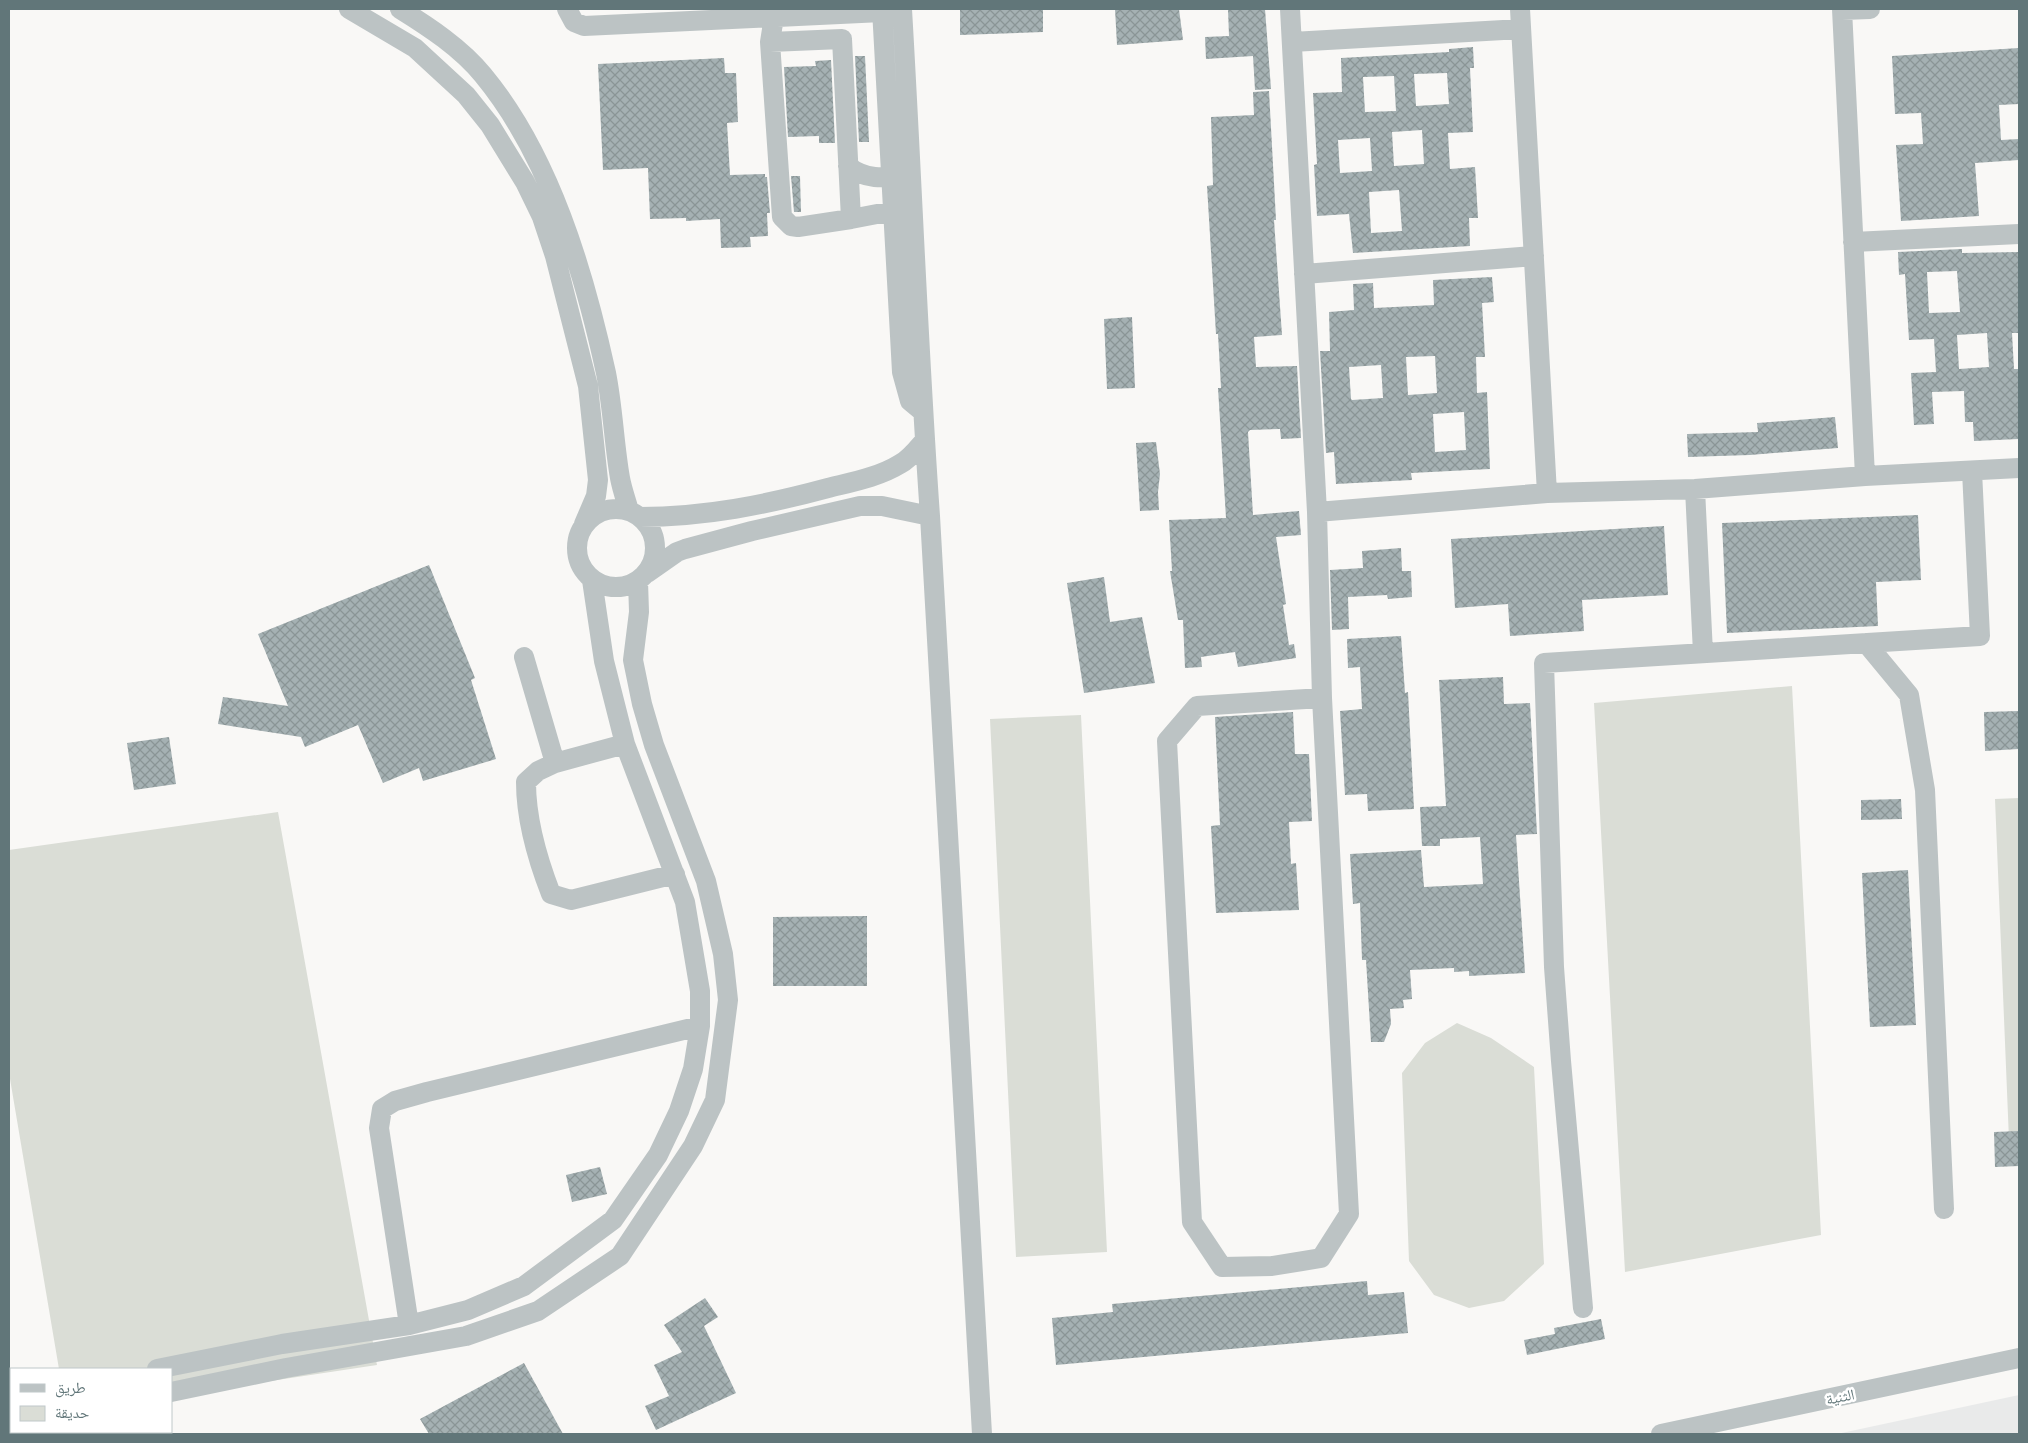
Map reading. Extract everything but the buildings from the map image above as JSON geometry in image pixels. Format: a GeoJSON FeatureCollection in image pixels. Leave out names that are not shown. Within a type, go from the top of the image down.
{"type":"FeatureCollection","features":[{"type":"Feature","properties":{"kind":"street"},"geometry":{"type":"LineString","coordinates":[[350,9],[415,48],[466,95],[490,126],[525,182],[542,217],[555,256],[588,386],[598,480],[596,496],[578,535],[576,548],[578,560],[583,571],[592,580],[602,586],[615,588],[627,586],[643,577],[677,552],[685,549],[860,506],[882,506],[930,516]]}},
{"type":"Feature","properties":{"kind":"street"},"geometry":{"type":"LineString","coordinates":[[172,1392],[286,1368],[466,1336],[538,1311],[620,1256],[693,1146],[715,1100],[728,1000],[723,954],[706,881],[654,744],[642,704],[633,660],[643,577],[653,562],[654,537],[649,526],[635,514],[620,480],[606,375],[592,314],[569,240],[549,185],[514,119],[483,74],[436,32],[400,9]]}},
{"type":"Feature","properties":{"kind":"street"},"geometry":{"type":"LineString","coordinates":[[567,9],[574,22],[584,26],[782,13],[882,10],[903,382],[910,401],[922,412]]}},
{"type":"Feature","properties":{"kind":"street"},"geometry":{"type":"LineString","coordinates":[[902,9],[922,412],[930,516],[982,1434]]}},
{"type":"Feature","properties":{"kind":"street"},"geometry":{"type":"LineString","coordinates":[[1290,9],[1316,512],[1322,698],[1349,1214],[1321,1258],[1272,1266],[1222,1267],[1192,1222],[1166,741],[1197,706],[1322,698]]}},
{"type":"Feature","properties":{"kind":"street"},"geometry":{"type":"LineString","coordinates":[[1520,9],[1547,493]]}},
{"type":"Feature","properties":{"kind":"street"},"geometry":{"type":"LineString","coordinates":[[1865,476],[1842,9],[1870,9]]}},
{"type":"Feature","properties":{"kind":"street"},"geometry":{"type":"LineString","coordinates":[[842,11],[851,219]]}},
{"type":"Feature","properties":{"kind":"street"},"geometry":{"type":"LineString","coordinates":[[782,13],[770,31],[782,217],[791,226],[798,228],[893,213],[913,213]]}},
{"type":"Feature","properties":{"kind":"street"},"geometry":{"type":"LineString","coordinates":[[1292,42],[1521,29]]}},
{"type":"Feature","properties":{"kind":"street"},"geometry":{"type":"LineString","coordinates":[[770,42],[842,39]]}},
{"type":"Feature","properties":{"kind":"street"},"geometry":{"type":"LineString","coordinates":[[848,166],[868,177],[911,175]]}},
{"type":"Feature","properties":{"kind":"street"},"geometry":{"type":"LineString","coordinates":[[1853,242],[2019,234]]}},
{"type":"Feature","properties":{"kind":"street"},"geometry":{"type":"LineString","coordinates":[[1304,274],[1534,256]]}},
{"type":"Feature","properties":{"kind":"street"},"geometry":{"type":"LineString","coordinates":[[584,524],[593,516],[604,511],[617,509],[635,514],[685,517],[764,505],[879,474],[901,464],[925,440]]}},
{"type":"Feature","properties":{"kind":"street"},"geometry":{"type":"LineString","coordinates":[[1316,512],[1547,493],[1695,489],[1865,476],[2019,468]]}},
{"type":"Feature","properties":{"kind":"street"},"geometry":{"type":"LineString","coordinates":[[1583,1308],[1554,967],[1544,663],[1980,636],[1972,471]]}},
{"type":"Feature","properties":{"kind":"street"},"geometry":{"type":"LineString","coordinates":[[1695,489],[1703,653]]}},
{"type":"Feature","properties":{"kind":"street"},"geometry":{"type":"LineString","coordinates":[[162,1368],[282,1344],[409,1325],[468,1310],[524,1286],[613,1220],[658,1155],[679,1111],[693,1069],[700,1026],[700,992],[686,902],[625,744],[604,661],[592,580]]}},
{"type":"Feature","properties":{"kind":"street"},"geometry":{"type":"LineString","coordinates":[[1866,643],[1909,695],[1925,790],[1944,1210]]}},
{"type":"Feature","properties":{"kind":"street"},"geometry":{"type":"LineString","coordinates":[[524,657],[555,763]]}},
{"type":"Feature","properties":{"kind":"street"},"geometry":{"type":"LineString","coordinates":[[625,744],[555,763],[538,771],[526,782],[526,807],[543,874],[551,894],[571,900],[675,874]]}},
{"type":"Feature","properties":{"kind":"street"},"geometry":{"type":"LineString","coordinates":[[409,1325],[379,1128],[382,1109],[395,1101],[427,1092],[700,1026]]}},
{"type":"Feature","properties":{"kind":"street","name":"الثنية"},"geometry":{"type":"LineString","coordinates":[[1661,1434],[2019,1358]]}},
{"type":"Feature","properties":{"kind":"shaded area"},"geometry":{"type":"Polygon","coordinates":[[[2019,1395],[2019,1434],[1837,1434],[2019,1395]]]}},
{"type":"Feature","properties":{"kind":"green space"},"geometry":{"type":"Polygon","coordinates":[[[1792,686],[1821,1235],[1625,1272],[1594,703],[1792,686]]]}},
{"type":"Feature","properties":{"kind":"green space"},"geometry":{"type":"Polygon","coordinates":[[[1081,715],[1107,1252],[1016,1257],[990,719],[1081,715]]]}},
{"type":"Feature","properties":{"kind":"green space"},"geometry":{"type":"Polygon","coordinates":[[[2019,798],[2019,1139],[2009,1140],[1995,799],[2019,798]]]}},
{"type":"Feature","properties":{"kind":"green space"},"geometry":{"type":"Polygon","coordinates":[[[278,812],[377,1365],[172,1396],[172,1368],[59,1368],[9,1073],[9,850],[278,812]]]}},
{"type":"Feature","properties":{"kind":"green space"},"geometry":{"type":"Polygon","coordinates":[[[1457,1023],[1491,1038],[1534,1067],[1544,1264],[1504,1301],[1469,1308],[1434,1295],[1409,1261],[1402,1073],[1425,1043],[1457,1023]]]}}]}
